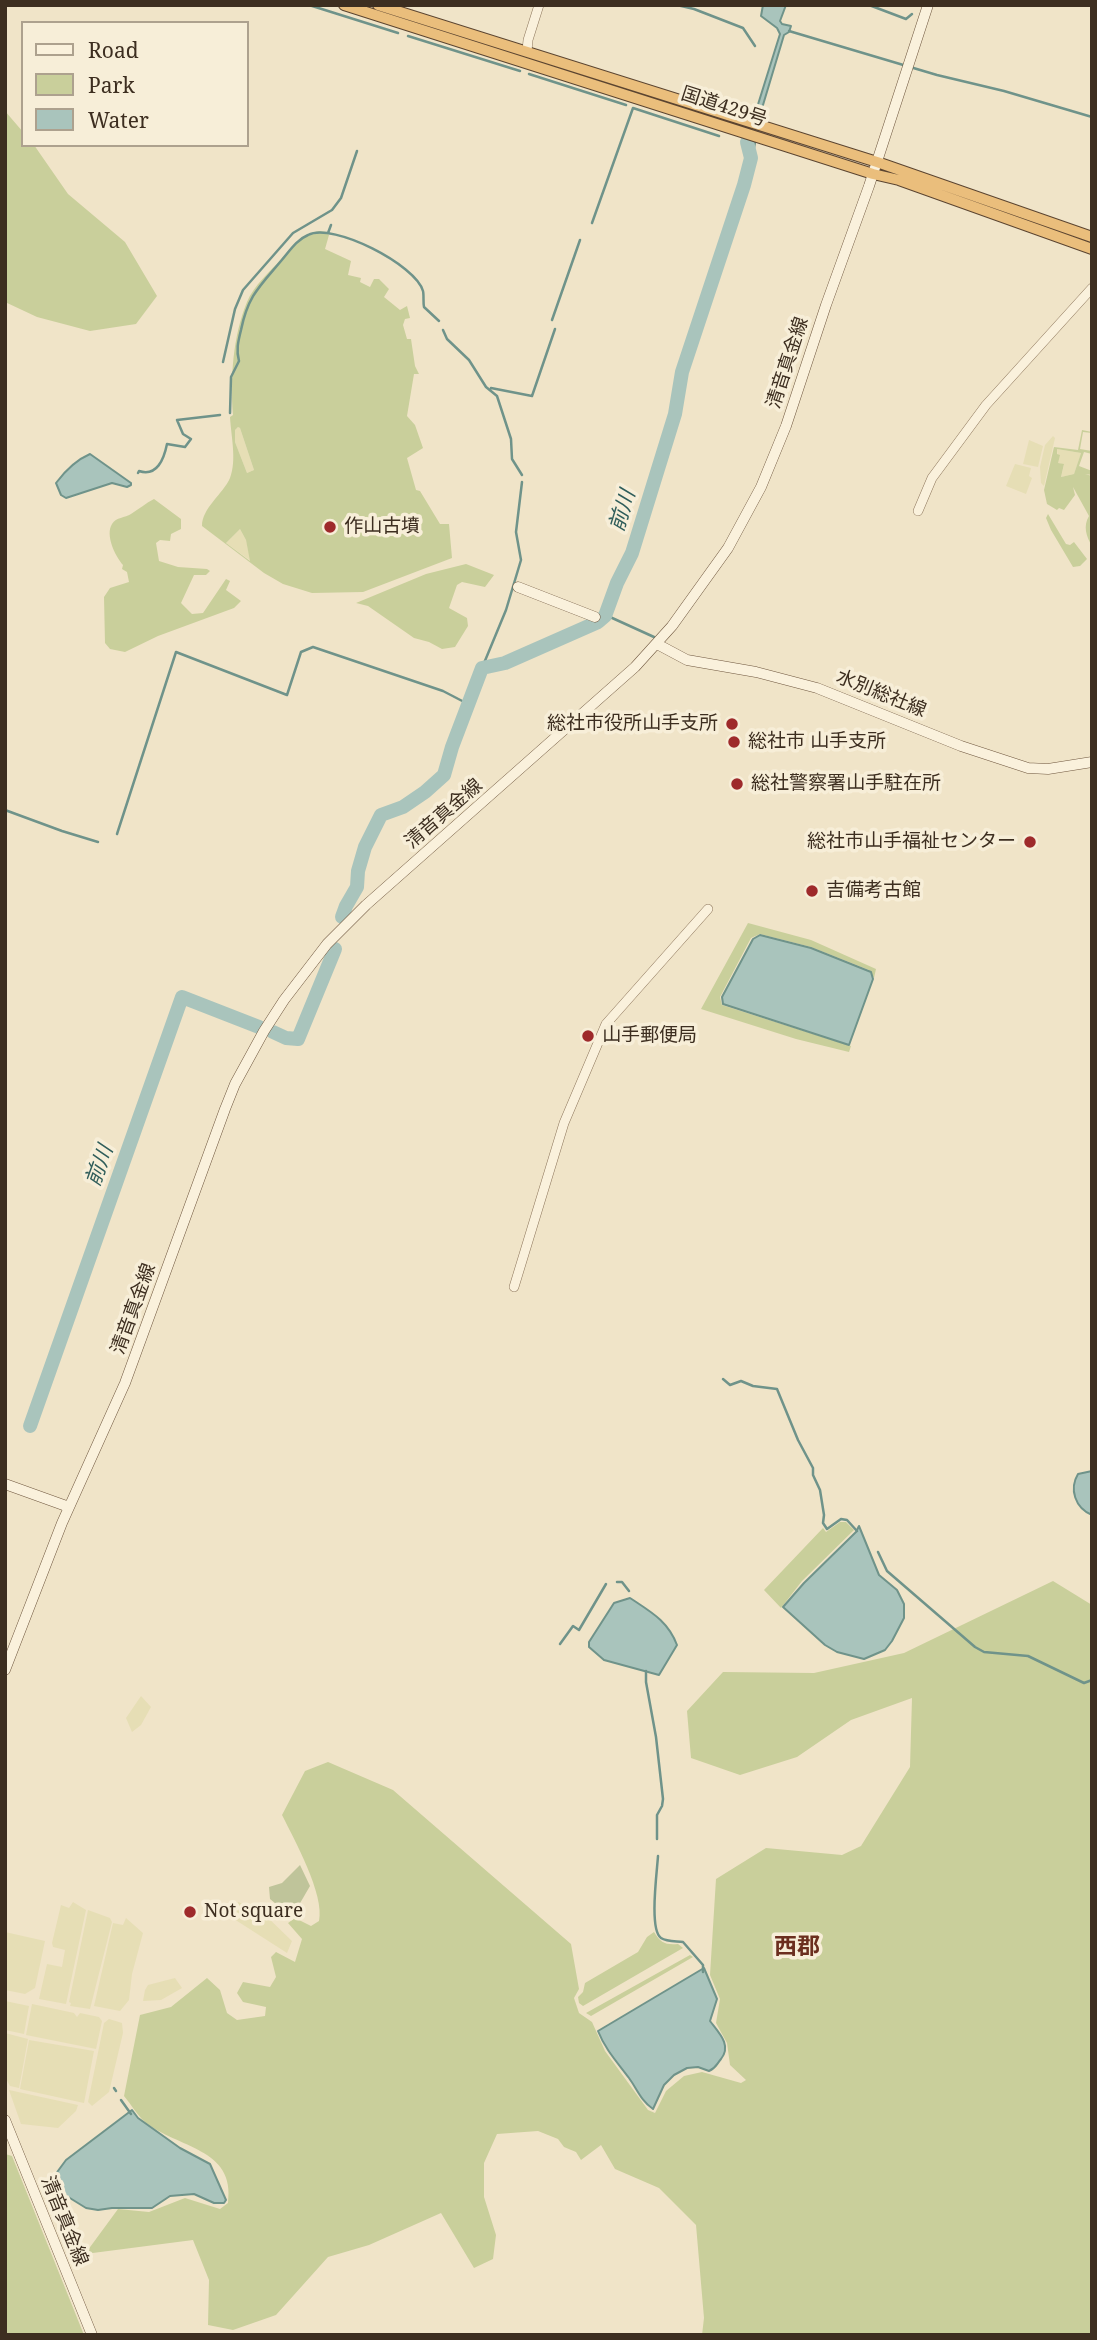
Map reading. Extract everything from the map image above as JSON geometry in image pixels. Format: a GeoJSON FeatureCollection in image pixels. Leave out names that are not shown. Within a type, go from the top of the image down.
{"type":"FeatureCollection","features":[{"type":"Feature","properties":{"kind":"highway","name":"国道429号"},"geometry":{"type":"LineString","coordinates":[[344,5],[762,132],[877,162],[1092,237]]}},
{"type":"Feature","properties":{"kind":"highway","name":"国道429号"},"geometry":{"type":"LineString","coordinates":[[378,5],[527,51],[743,126]]}},
{"type":"Feature","properties":{"kind":"highway","name":"国道429号"},"geometry":{"type":"LineString","coordinates":[[762,132],[873,174],[899,180],[1092,249]]}},
{"type":"Feature","properties":{"kind":"main road","name":"清音真金線"},"geometry":{"type":"LineString","coordinates":[[5,1670],[69,1507],[125,1383],[230,1096],[257,1042],[318,954],[366,905],[614,687],[657,644],[719,561],[761,487],[786,426],[928,5]]}},
{"type":"Feature","properties":{"kind":"main road"},"geometry":{"type":"LineString","coordinates":[[518,587],[595,617]]}},
{"type":"Feature","properties":{"kind":"main road","name":"水別総社線"},"geometry":{"type":"LineString","coordinates":[[657,644],[687,660],[756,672],[817,688],[961,746],[1028,768],[1048,769],[1092,762]]}},
{"type":"Feature","properties":{"kind":"main road"},"geometry":{"type":"LineString","coordinates":[[5,1484],[69,1507]]}},
{"type":"Feature","properties":{"kind":"main road","name":"清音真金線"},"geometry":{"type":"LineString","coordinates":[[5,2120],[92,2335]]}},
{"type":"Feature","properties":{"kind":"street"},"geometry":{"type":"LineString","coordinates":[[527,51],[539,5]]}},
{"type":"Feature","properties":{"kind":"street"},"geometry":{"type":"LineString","coordinates":[[918,511],[932,478],[986,405],[1092,288]]}},
{"type":"Feature","properties":{"kind":"street"},"geometry":{"type":"LineString","coordinates":[[514,1287],[564,1123],[606,1024],[708,909]]}},
{"type":"Feature","properties":{"kind":"shaded area"},"geometry":{"type":"Polygon","coordinates":[[[238,427],[254,470],[247,473],[235,442],[235,430],[238,427]]]}},
{"type":"Feature","properties":{"kind":"shaded area"},"geometry":{"type":"Polygon","coordinates":[[[1053,436],[1055,438],[1044,486],[1041,483],[1040,467],[1045,445],[1053,436]]]}},
{"type":"Feature","properties":{"kind":"shaded area"},"geometry":{"type":"Polygon","coordinates":[[[1029,440],[1043,446],[1038,467],[1023,464],[1029,440]]]}},
{"type":"Feature","properties":{"kind":"shaded area"},"geometry":{"type":"Polygon","coordinates":[[[1057,449],[1081,453],[1074,474],[1061,477],[1064,465],[1058,463],[1057,449]]]}},
{"type":"Feature","properties":{"kind":"shaded area"},"geometry":{"type":"Polygon","coordinates":[[[1015,464],[1031,468],[1029,476],[1032,478],[1026,494],[1006,486],[1015,464]]]}},
{"type":"Feature","properties":{"kind":"shaded area"},"geometry":{"type":"Polygon","coordinates":[[[240,529],[246,540],[251,561],[226,543],[240,529]]]}},
{"type":"Feature","properties":{"kind":"shaded area"},"geometry":{"type":"Polygon","coordinates":[[[141,1696],[151,1707],[141,1725],[132,1732],[126,1718],[141,1696]]]}},
{"type":"Feature","properties":{"kind":"shaded area"},"geometry":{"type":"Polygon","coordinates":[[[73,1902],[86,1910],[66,2004],[39,1999],[47,1964],[62,1967],[65,1950],[53,1947],[52,1943],[61,1905],[69,1908],[73,1902]]]}},
{"type":"Feature","properties":{"kind":"shaded area"},"geometry":{"type":"Polygon","coordinates":[[[238,1902],[261,1911],[292,1941],[287,1953],[234,1919],[238,1902]]]}},
{"type":"Feature","properties":{"kind":"shaded area"},"geometry":{"type":"Polygon","coordinates":[[[88,1910],[110,1918],[112,1922],[90,2009],[70,2006],[69,2002],[88,1910]]]}},
{"type":"Feature","properties":{"kind":"shaded area"},"geometry":{"type":"Polygon","coordinates":[[[126,1918],[143,1933],[132,1974],[129,2000],[120,2011],[94,2006],[113,1923],[123,1925],[126,1918]]]}},
{"type":"Feature","properties":{"kind":"shaded area"},"geometry":{"type":"Polygon","coordinates":[[[5,1932],[45,1941],[35,1988],[25,1994],[5,1990],[5,1932]]]}},
{"type":"Feature","properties":{"kind":"shaded area"},"geometry":{"type":"Polygon","coordinates":[[[175,1978],[182,1988],[161,2000],[143,2001],[148,1985],[175,1978]]]}},
{"type":"Feature","properties":{"kind":"shaded area"},"geometry":{"type":"Polygon","coordinates":[[[5,2001],[29,2006],[24,2034],[5,2030],[5,2001]]]}},
{"type":"Feature","properties":{"kind":"shaded area"},"geometry":{"type":"Polygon","coordinates":[[[32,2004],[74,2013],[77,2017],[80,2013],[99,2017],[102,2021],[96,2049],[26,2035],[32,2004]]]}},
{"type":"Feature","properties":{"kind":"shaded area"},"geometry":{"type":"Polygon","coordinates":[[[109,2019],[122,2023],[123,2033],[109,2092],[92,2106],[88,2102],[104,2023],[109,2019]]]}},
{"type":"Feature","properties":{"kind":"shaded area"},"geometry":{"type":"Polygon","coordinates":[[[5,2033],[28,2039],[19,2088],[10,2086],[5,2077],[5,2033]]]}},
{"type":"Feature","properties":{"kind":"shaded area"},"geometry":{"type":"Polygon","coordinates":[[[29,2040],[94,2051],[84,2103],[20,2089],[29,2040]]]}},
{"type":"Feature","properties":{"kind":"shaded area"},"geometry":{"type":"Polygon","coordinates":[[[9,2090],[78,2105],[76,2111],[58,2128],[21,2124],[9,2090]]]}},
{"type":"Feature","properties":{"kind":"green space"},"geometry":{"type":"Polygon","coordinates":[[[5,111],[21,130],[21,147],[35,147],[68,194],[125,242],[157,296],[136,324],[90,331],[37,317],[5,302],[5,111]]]}},
{"type":"Feature","properties":{"kind":"green space"},"geometry":{"type":"Polygon","coordinates":[[[326,232],[329,235],[325,249],[351,261],[348,275],[361,278],[360,282],[370,287],[374,279],[379,279],[389,289],[384,297],[400,310],[407,306],[410,318],[405,319],[403,325],[407,339],[411,339],[415,366],[419,374],[414,374],[407,416],[415,425],[423,448],[407,458],[416,490],[420,491],[440,524],[449,524],[452,558],[363,592],[312,593],[283,584],[264,573],[202,526],[205,513],[227,484],[232,471],[230,417],[233,415],[234,357],[242,315],[258,284],[294,245],[313,233],[326,232]],[[238,427],[235,430],[235,442],[247,473],[254,470],[238,427]],[[240,529],[226,543],[250,561],[246,540],[240,529]]]}},
{"type":"Feature","properties":{"kind":"green space"},"geometry":{"type":"Polygon","coordinates":[[[1082,430],[1092,432],[1083,432],[1080,449],[1092,451],[1092,454],[1084,452],[1079,466],[1092,471],[1092,475],[1085,474],[1092,476],[1092,546],[1086,531],[1089,516],[1073,487],[1075,495],[1064,510],[1057,510],[1047,504],[1044,490],[1054,447],[1078,450],[1082,430]],[[1057,449],[1057,454],[1060,455],[1058,463],[1064,464],[1061,477],[1074,474],[1081,453],[1057,449]]]}},
{"type":"Feature","properties":{"kind":"green space"},"geometry":{"type":"Polygon","coordinates":[[[154,499],[181,519],[181,529],[171,534],[170,541],[160,540],[156,543],[159,561],[178,567],[210,571],[206,575],[194,575],[181,603],[192,614],[203,613],[226,579],[230,581],[226,590],[241,601],[234,608],[158,636],[125,652],[110,649],[105,643],[104,597],[110,588],[129,582],[127,572],[122,569],[123,565],[112,545],[110,529],[116,520],[154,499]]]}},
{"type":"Feature","properties":{"kind":"green space"},"geometry":{"type":"Polygon","coordinates":[[[1048,514],[1066,544],[1074,542],[1087,559],[1080,566],[1073,567],[1051,530],[1046,518],[1048,514]]]}},
{"type":"Feature","properties":{"kind":"green space"},"geometry":{"type":"Polygon","coordinates":[[[466,564],[494,575],[485,587],[462,582],[457,585],[449,608],[467,618],[468,626],[455,647],[442,649],[414,638],[368,606],[356,603],[426,574],[466,564]]]}},
{"type":"Feature","properties":{"kind":"green space"},"geometry":{"type":"Polygon","coordinates":[[[748,923],[811,940],[876,969],[874,978],[869,970],[811,947],[760,934],[751,938],[720,997],[722,1005],[851,1046],[849,1052],[796,1039],[701,1009],[748,923]]]}},
{"type":"Feature","properties":{"kind":"green space"},"geometry":{"type":"Polygon","coordinates":[[[840,1522],[846,1522],[854,1530],[802,1581],[781,1608],[764,1590],[823,1528],[826,1532],[840,1522]]]}},
{"type":"Feature","properties":{"kind":"green space"},"geometry":{"type":"Polygon","coordinates":[[[1053,1581],[1092,1605],[1092,2335],[702,2335],[704,2318],[696,2225],[659,2188],[615,2169],[601,2145],[581,2160],[576,2152],[564,2147],[558,2139],[538,2131],[497,2134],[484,2163],[484,2197],[496,2235],[493,2259],[474,2268],[441,2213],[369,2245],[328,2257],[276,2315],[233,2330],[208,2325],[209,2280],[193,2240],[85,2254],[118,2209],[149,2212],[185,2198],[220,2209],[228,2203],[228,2185],[223,2171],[214,2160],[145,2122],[124,2096],[140,2015],[171,2007],[207,1978],[220,1990],[227,2013],[237,2020],[265,2016],[266,2007],[243,2002],[237,1993],[243,1982],[270,1987],[276,1977],[271,1957],[276,1952],[295,1962],[302,1939],[288,1923],[295,1918],[311,1926],[319,1921],[320,1910],[313,1882],[282,1815],[305,1771],[328,1762],[393,1790],[571,1944],[579,1989],[574,1998],[579,2013],[592,2022],[605,2051],[648,2110],[655,2113],[666,2091],[684,2076],[702,2072],[741,2083],[746,2080],[730,2065],[727,2043],[716,2023],[720,1999],[710,1975],[716,1879],[766,1848],[842,1855],[861,1846],[910,1767],[912,1698],[851,1720],[797,1757],[740,1775],[691,1758],[687,1711],[723,1672],[814,1673],[904,1653],[1053,1581]]]}},
{"type":"Feature","properties":{"kind":"green space"},"geometry":{"type":"Polygon","coordinates":[[[300,1865],[310,1886],[292,1917],[270,1899],[269,1887],[282,1883],[300,1865]]]}},
{"type":"Feature","properties":{"kind":"green space"},"geometry":{"type":"Polygon","coordinates":[[[654,1932],[664,1942],[678,1944],[683,1948],[583,2006],[579,2003],[578,1997],[583,1992],[585,1983],[638,1952],[647,1937],[654,1932]]]}},
{"type":"Feature","properties":{"kind":"green space"},"geometry":{"type":"Polygon","coordinates":[[[690,1955],[693,1957],[591,2016],[586,2013],[690,1955]]]}},
{"type":"Feature","properties":{"kind":"green space"},"geometry":{"type":"Polygon","coordinates":[[[5,2154],[12,2156],[84,2335],[5,2335],[5,2154]]]}},
{"type":"Feature","properties":{"kind":"water"},"geometry":{"type":"Polygon","coordinates":[[[763,5],[786,5],[780,21],[791,26],[789,32],[784,35],[760,115],[752,160],[749,160],[742,144],[755,114],[780,34],[777,28],[761,16],[763,5]]]}},
{"type":"Feature","properties":{"kind":"water"},"geometry":{"type":"Polygon","coordinates":[[[90,454],[131,485],[127,487],[112,483],[66,498],[61,495],[56,483],[71,466],[90,454]]]}},
{"type":"Feature","properties":{"kind":"water"},"geometry":{"type":"Polygon","coordinates":[[[760,935],[811,948],[871,972],[873,979],[849,1045],[723,1004],[722,997],[753,939],[760,935]]]}},
{"type":"Feature","properties":{"kind":"water"},"geometry":{"type":"Polygon","coordinates":[[[1092,1471],[1092,1515],[1081,1508],[1075,1498],[1074,1486],[1078,1474],[1092,1471]]]}},
{"type":"Feature","properties":{"kind":"water"},"geometry":{"type":"Polygon","coordinates":[[[859,1526],[879,1575],[897,1590],[904,1604],[904,1618],[892,1641],[885,1650],[864,1659],[837,1652],[825,1645],[783,1607],[859,1526]]]}},
{"type":"Feature","properties":{"kind":"water"},"geometry":{"type":"Polygon","coordinates":[[[630,1598],[664,1623],[677,1645],[659,1675],[604,1660],[589,1647],[589,1642],[614,1603],[630,1598]]]}},
{"type":"Feature","properties":{"kind":"water"},"geometry":{"type":"Polygon","coordinates":[[[704,1968],[717,1999],[710,2021],[723,2039],[724,2054],[709,2071],[698,2067],[687,2068],[674,2075],[664,2085],[653,2109],[642,2099],[598,2031],[704,1968]]]}},
{"type":"Feature","properties":{"kind":"water"},"geometry":{"type":"Polygon","coordinates":[[[132,2110],[138,2118],[180,2148],[210,2164],[226,2200],[224,2203],[214,2203],[194,2194],[170,2196],[152,2208],[98,2210],[86,2208],[65,2195],[52,2179],[66,2160],[132,2110]]]}},
{"type":"Feature","properties":{"kind":"waterway"},"geometry":{"type":"LineString","coordinates":[[309,5],[398,33]]}},
{"type":"Feature","properties":{"kind":"waterway"},"geometry":{"type":"LineString","coordinates":[[677,5],[743,28],[755,46]]}},
{"type":"Feature","properties":{"kind":"waterway"},"geometry":{"type":"LineString","coordinates":[[869,5],[906,19],[912,14]]}},
{"type":"Feature","properties":{"kind":"waterway"},"geometry":{"type":"LineString","coordinates":[[789,31],[1092,117]]}},
{"type":"Feature","properties":{"kind":"waterway"},"geometry":{"type":"LineString","coordinates":[[408,36],[520,71]]}},
{"type":"Feature","properties":{"kind":"waterway"},"geometry":{"type":"LineString","coordinates":[[529,74],[626,105]]}},
{"type":"Feature","properties":{"kind":"waterway"},"geometry":{"type":"LineString","coordinates":[[633,108],[719,136]]}},
{"type":"Feature","properties":{"kind":"waterway"},"geometry":{"type":"LineString","coordinates":[[592,223],[633,108]]}},
{"type":"Feature","properties":{"kind":"waterway","name":"前川"},"geometry":{"type":"LineString","coordinates":[[342,917],[357,887],[358,871],[365,847],[381,815],[403,807],[444,775],[482,668],[505,663],[598,622],[605,616],[632,553],[675,414],[682,372],[744,185],[751,158],[747,142]]}},
{"type":"Feature","properties":{"kind":"waterway"},"geometry":{"type":"LineString","coordinates":[[223,362],[235,309],[243,290],[293,233],[332,210],[341,198],[357,151]]}},
{"type":"Feature","properties":{"kind":"waterway"},"geometry":{"type":"LineString","coordinates":[[328,233],[331,225]]}},
{"type":"Feature","properties":{"kind":"waterway"},"geometry":{"type":"LineString","coordinates":[[230,413],[231,377],[239,361],[238,342],[247,309],[266,278],[296,243],[308,235],[320,233],[354,240],[390,258],[417,281],[423,291],[424,307],[439,321]]}},
{"type":"Feature","properties":{"kind":"waterway"},"geometry":{"type":"LineString","coordinates":[[552,320],[580,240]]}},
{"type":"Feature","properties":{"kind":"waterway"},"geometry":{"type":"LineString","coordinates":[[491,388],[532,396],[555,329]]}},
{"type":"Feature","properties":{"kind":"waterway"},"geometry":{"type":"LineString","coordinates":[[443,330],[447,339],[469,360],[486,387],[497,396],[511,439],[512,459],[522,475]]}},
{"type":"Feature","properties":{"kind":"waterway"},"geometry":{"type":"LineString","coordinates":[[138,473],[155,469],[162,461],[167,444],[185,447],[191,439],[183,434],[177,420],[220,415]]}},
{"type":"Feature","properties":{"kind":"waterway"},"geometry":{"type":"LineString","coordinates":[[482,668],[506,610],[521,560],[516,532],[522,482]]}},
{"type":"Feature","properties":{"kind":"waterway"},"geometry":{"type":"LineString","coordinates":[[606,613],[654,637]]}},
{"type":"Feature","properties":{"kind":"waterway"},"geometry":{"type":"LineString","coordinates":[[117,834],[176,652],[287,695],[301,652],[313,647],[443,691],[468,704]]}},
{"type":"Feature","properties":{"kind":"waterway"},"geometry":{"type":"LineString","coordinates":[[5,810],[98,842]]}},
{"type":"Feature","properties":{"kind":"waterway","name":"前川"},"geometry":{"type":"LineString","coordinates":[[273,1032],[286,1038],[298,1039],[335,949]]}},
{"type":"Feature","properties":{"kind":"waterway","name":"前川"},"geometry":{"type":"LineString","coordinates":[[30,1426],[182,997],[259,1027]]}},
{"type":"Feature","properties":{"kind":"waterway"},"geometry":{"type":"LineString","coordinates":[[723,1379],[730,1385],[741,1381],[753,1386],[777,1389],[813,1468],[813,1475],[820,1490],[823,1523],[827,1529],[841,1519],[847,1520],[857,1531]]}},
{"type":"Feature","properties":{"kind":"waterway"},"geometry":{"type":"LineString","coordinates":[[878,1552],[887,1571],[975,1647],[984,1652],[1028,1656],[1084,1683],[1092,1680]]}},
{"type":"Feature","properties":{"kind":"waterway"},"geometry":{"type":"LineString","coordinates":[[617,1582],[622,1582],[629,1591]]}},
{"type":"Feature","properties":{"kind":"waterway"},"geometry":{"type":"LineString","coordinates":[[560,1644],[573,1626],[579,1630],[606,1584]]}},
{"type":"Feature","properties":{"kind":"waterway"},"geometry":{"type":"LineString","coordinates":[[646,1671],[663,1799],[657,1815],[657,1839]]}},
{"type":"Feature","properties":{"kind":"waterway"},"geometry":{"type":"LineString","coordinates":[[658,1856],[655,1887],[657,1933],[663,1939],[683,1942],[703,1965],[703,1972]]}},
{"type":"Feature","properties":{"kind":"waterway"},"geometry":{"type":"LineString","coordinates":[[121,2100],[131,2114]]}},
{"type":"Feature","properties":{"kind":"place","name":"作山古墳"},"geometry":{"type":"Point","coordinates":[330,527]}},
{"type":"Feature","properties":{"kind":"place","name":"総社市役所山手支所"},"geometry":{"type":"Point","coordinates":[732,724]}},
{"type":"Feature","properties":{"kind":"place","name":"総社市 山手支所"},"geometry":{"type":"Point","coordinates":[734,742]}},
{"type":"Feature","properties":{"kind":"place","name":"総社警察署山手駐在所"},"geometry":{"type":"Point","coordinates":[737,784]}},
{"type":"Feature","properties":{"kind":"place","name":"総社市山手福祉センター"},"geometry":{"type":"Point","coordinates":[1030,842]}},
{"type":"Feature","properties":{"kind":"place","name":"吉備考古館"},"geometry":{"type":"Point","coordinates":[812,891]}},
{"type":"Feature","properties":{"kind":"place","name":"山手郵便局"},"geometry":{"type":"Point","coordinates":[588,1036]}},
{"type":"Feature","properties":{"kind":"place","name":"Not square"},"geometry":{"type":"Point","coordinates":[190,1912]}},
{"type":"Feature","properties":{"kind":"district","name":"西郡"},"geometry":{"type":"Point","coordinates":[797,1947]}}]}
